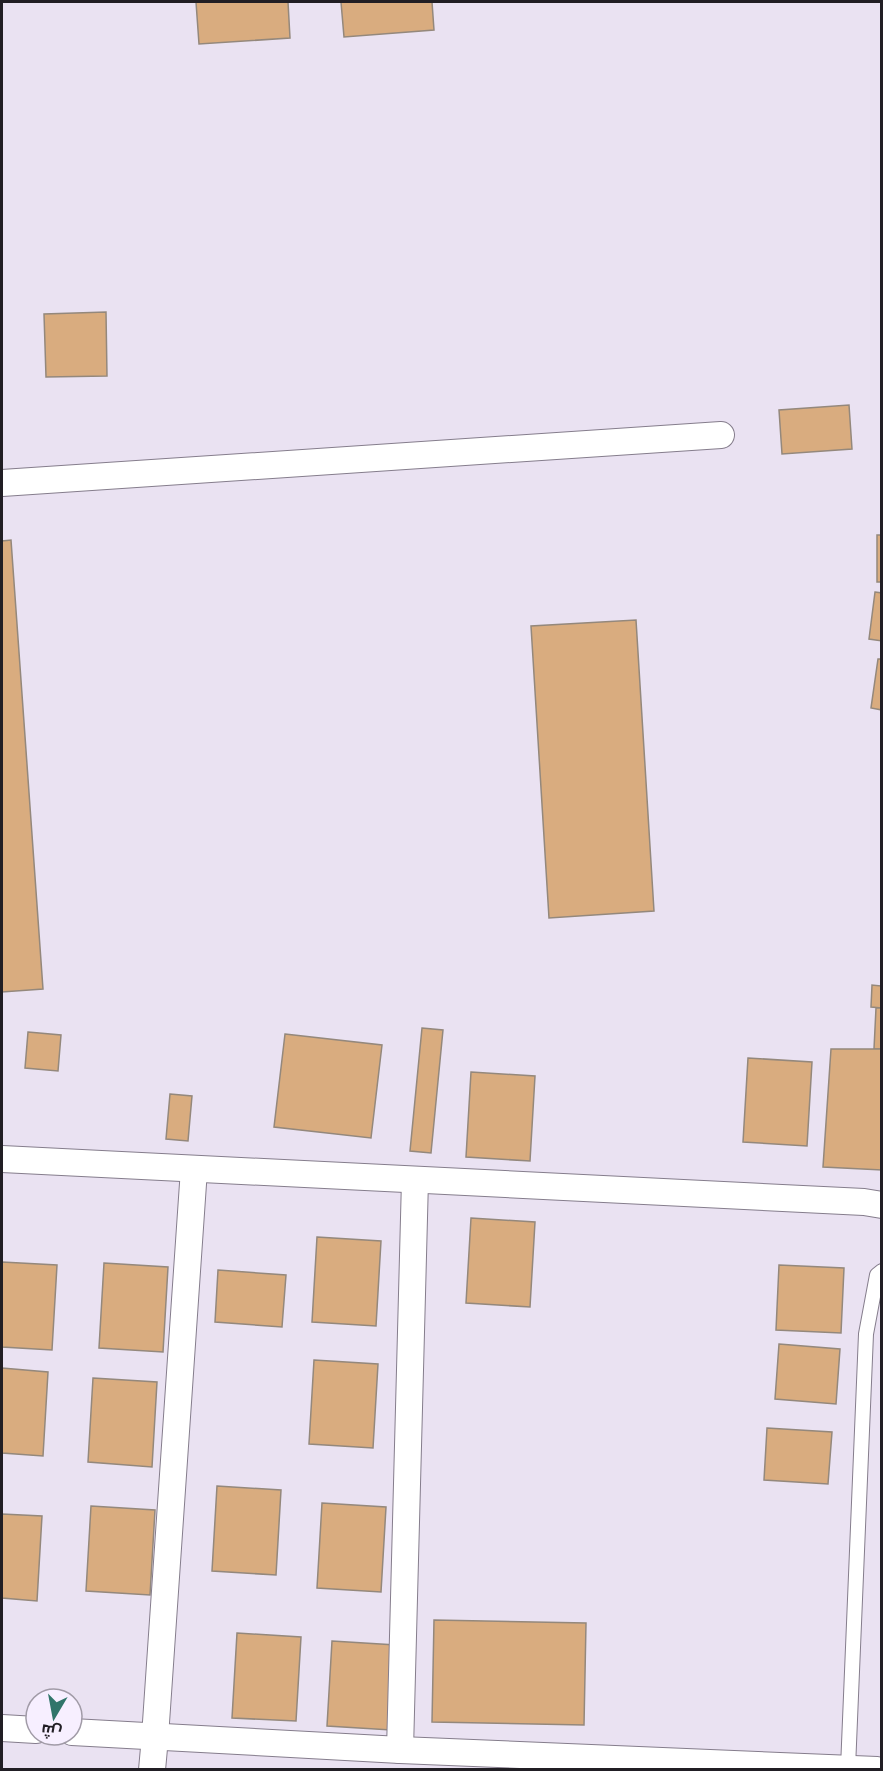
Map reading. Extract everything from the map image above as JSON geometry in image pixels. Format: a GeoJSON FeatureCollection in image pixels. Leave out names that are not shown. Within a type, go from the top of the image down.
{"type":"FeatureCollection","features":[{"type":"Feature","properties":{"kind":"street"},"geometry":{"type":"LineString","coordinates":[[2,483],[721,435]]}},
{"type":"Feature","properties":{"kind":"street"},"geometry":{"type":"LineString","coordinates":[[2,1159],[864,1202],[882,1205]]}},
{"type":"Feature","properties":{"kind":"street"},"geometry":{"type":"LineString","coordinates":[[152,1770],[194,1169]]}},
{"type":"Feature","properties":{"kind":"street"},"geometry":{"type":"LineString","coordinates":[[399,1750],[415,1180]]}},
{"type":"Feature","properties":{"kind":"street"},"geometry":{"type":"LineString","coordinates":[[2,1728],[24,1729]]}},
{"type":"Feature","properties":{"kind":"street"},"geometry":{"type":"LineString","coordinates":[[84,1733],[399,1750],[877,1770]]}},
{"type":"Feature","properties":{"kind":"lane"},"geometry":{"type":"LineString","coordinates":[[848,1768],[866,1334],[877,1275],[882,1271]]}},
{"type":"Feature","properties":{"kind":"building"},"geometry":{"type":"Polygon","coordinates":[[[196,2],[288,2],[290,38],[199,44],[196,2]]]}},
{"type":"Feature","properties":{"kind":"building"},"geometry":{"type":"Polygon","coordinates":[[[341,2],[432,2],[434,30],[344,37],[341,2]]]}},
{"type":"Feature","properties":{"kind":"building"},"geometry":{"type":"Polygon","coordinates":[[[106,312],[107,376],[46,377],[44,314],[106,312]]]}},
{"type":"Feature","properties":{"kind":"building"},"geometry":{"type":"Polygon","coordinates":[[[849,405],[852,449],[782,454],[779,410],[849,405]]]}},
{"type":"Feature","properties":{"kind":"building"},"geometry":{"type":"Polygon","coordinates":[[[877,535],[882,535],[882,582],[877,582],[877,535]]]}},
{"type":"Feature","properties":{"kind":"building"},"geometry":{"type":"Polygon","coordinates":[[[11,540],[43,989],[2,992],[2,541],[11,540]]]}},
{"type":"Feature","properties":{"kind":"building"},"geometry":{"type":"Polygon","coordinates":[[[875,592],[882,593],[882,641],[869,639],[875,592]]]}},
{"type":"Feature","properties":{"kind":"building"},"geometry":{"type":"Polygon","coordinates":[[[636,620],[654,911],[549,918],[531,626],[636,620]]]}},
{"type":"Feature","properties":{"kind":"building"},"geometry":{"type":"Polygon","coordinates":[[[878,659],[882,659],[882,710],[871,708],[878,659]]]}},
{"type":"Feature","properties":{"kind":"building"},"geometry":{"type":"Polygon","coordinates":[[[882,982],[882,1008],[871,1007],[872,985],[881,986],[882,982]]]}},
{"type":"Feature","properties":{"kind":"building"},"geometry":{"type":"Polygon","coordinates":[[[876,1008],[882,1008],[882,1049],[874,1049],[876,1008]]]}},
{"type":"Feature","properties":{"kind":"building"},"geometry":{"type":"Polygon","coordinates":[[[422,1028],[443,1030],[431,1153],[410,1151],[422,1028]]]}},
{"type":"Feature","properties":{"kind":"building"},"geometry":{"type":"Polygon","coordinates":[[[28,1032],[61,1035],[58,1071],[25,1068],[28,1032]]]}},
{"type":"Feature","properties":{"kind":"building"},"geometry":{"type":"Polygon","coordinates":[[[285,1034],[382,1045],[371,1138],[274,1127],[285,1034]]]}},
{"type":"Feature","properties":{"kind":"building"},"geometry":{"type":"Polygon","coordinates":[[[831,1049],[882,1049],[882,1170],[823,1167],[831,1049]]]}},
{"type":"Feature","properties":{"kind":"building"},"geometry":{"type":"Polygon","coordinates":[[[748,1058],[812,1062],[807,1146],[743,1142],[748,1058]]]}},
{"type":"Feature","properties":{"kind":"building"},"geometry":{"type":"Polygon","coordinates":[[[471,1072],[535,1076],[530,1161],[466,1157],[471,1072]]]}},
{"type":"Feature","properties":{"kind":"building"},"geometry":{"type":"Polygon","coordinates":[[[170,1094],[192,1096],[188,1141],[166,1139],[170,1094]]]}},
{"type":"Feature","properties":{"kind":"building"},"geometry":{"type":"Polygon","coordinates":[[[471,1218],[535,1222],[530,1307],[466,1303],[471,1218]]]}},
{"type":"Feature","properties":{"kind":"building"},"geometry":{"type":"Polygon","coordinates":[[[317,1237],[381,1241],[376,1326],[312,1322],[317,1237]]]}},
{"type":"Feature","properties":{"kind":"building"},"geometry":{"type":"Polygon","coordinates":[[[2,1262],[57,1265],[52,1350],[2,1347],[2,1262]]]}},
{"type":"Feature","properties":{"kind":"building"},"geometry":{"type":"Polygon","coordinates":[[[104,1263],[168,1267],[163,1352],[99,1348],[104,1263]]]}},
{"type":"Feature","properties":{"kind":"building"},"geometry":{"type":"Polygon","coordinates":[[[779,1265],[844,1268],[841,1333],[776,1330],[779,1265]]]}},
{"type":"Feature","properties":{"kind":"building"},"geometry":{"type":"Polygon","coordinates":[[[218,1270],[286,1275],[282,1327],[215,1322],[218,1270]]]}},
{"type":"Feature","properties":{"kind":"building"},"geometry":{"type":"Polygon","coordinates":[[[779,1344],[840,1349],[836,1404],[775,1399],[779,1344]]]}},
{"type":"Feature","properties":{"kind":"building"},"geometry":{"type":"Polygon","coordinates":[[[314,1360],[378,1364],[373,1448],[309,1444],[314,1360]]]}},
{"type":"Feature","properties":{"kind":"building"},"geometry":{"type":"Polygon","coordinates":[[[2,1368],[48,1372],[43,1456],[2,1453],[2,1368]]]}},
{"type":"Feature","properties":{"kind":"building"},"geometry":{"type":"Polygon","coordinates":[[[93,1378],[157,1382],[152,1467],[88,1462],[93,1378]]]}},
{"type":"Feature","properties":{"kind":"building"},"geometry":{"type":"Polygon","coordinates":[[[767,1428],[832,1432],[828,1484],[764,1480],[767,1428]]]}},
{"type":"Feature","properties":{"kind":"building"},"geometry":{"type":"Polygon","coordinates":[[[217,1486],[281,1490],[276,1575],[212,1571],[217,1486]]]}},
{"type":"Feature","properties":{"kind":"building"},"geometry":{"type":"Polygon","coordinates":[[[322,1503],[386,1507],[381,1592],[317,1588],[322,1503]]]}},
{"type":"Feature","properties":{"kind":"building"},"geometry":{"type":"Polygon","coordinates":[[[91,1506],[155,1510],[150,1595],[86,1591],[91,1506]]]}},
{"type":"Feature","properties":{"kind":"building"},"geometry":{"type":"Polygon","coordinates":[[[2,1514],[42,1516],[37,1601],[2,1598],[2,1514]]]}},
{"type":"Feature","properties":{"kind":"building"},"geometry":{"type":"Polygon","coordinates":[[[434,1620],[586,1623],[584,1725],[432,1722],[434,1620]]]}},
{"type":"Feature","properties":{"kind":"building"},"geometry":{"type":"Polygon","coordinates":[[[237,1633],[301,1637],[296,1721],[232,1718],[237,1633]]]}},
{"type":"Feature","properties":{"kind":"building"},"geometry":{"type":"Polygon","coordinates":[[[332,1641],[396,1645],[391,1730],[327,1726],[332,1641]]]}}]}
